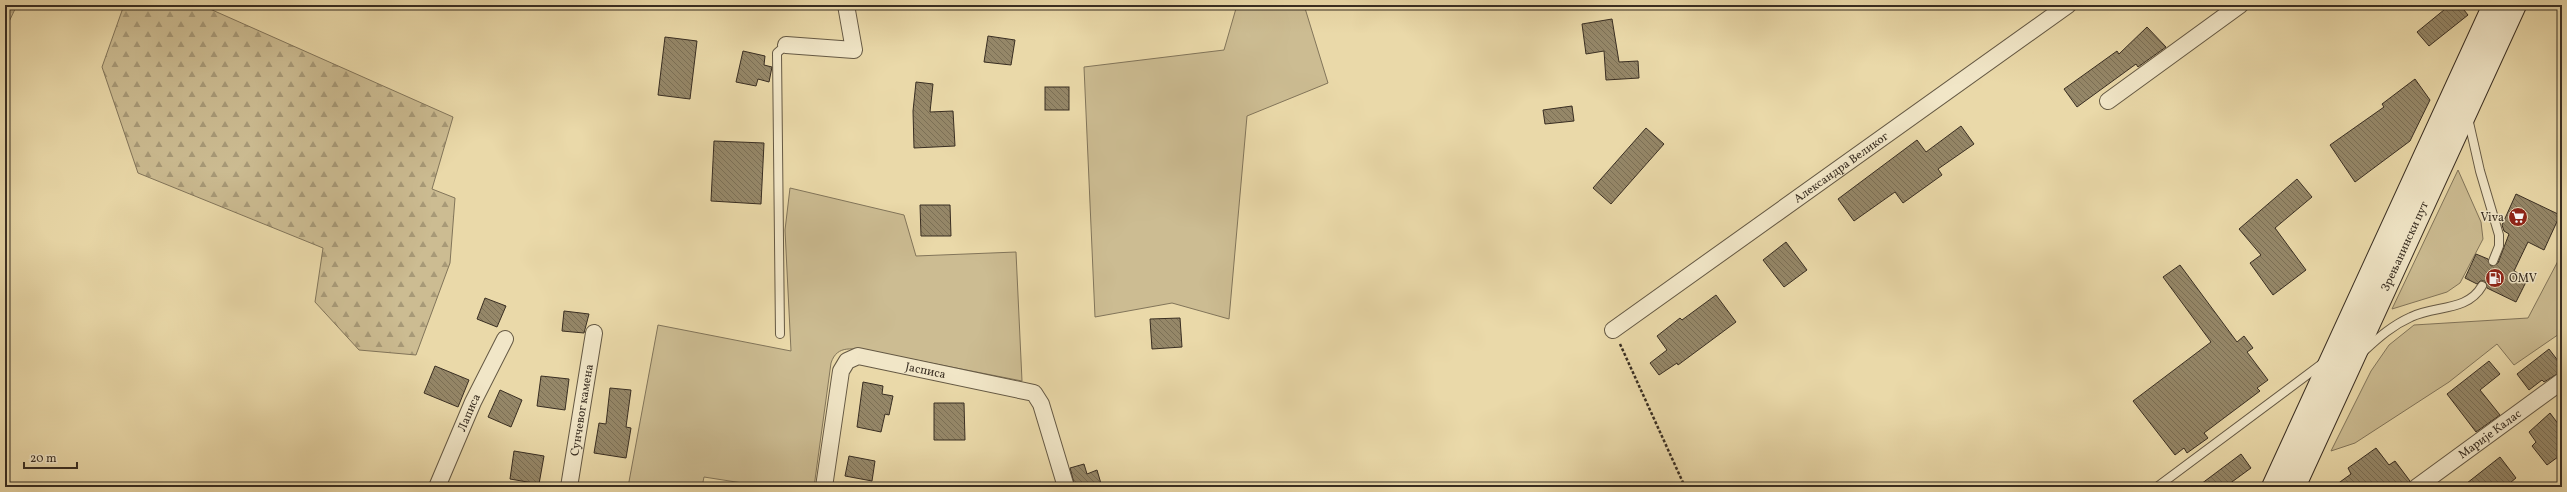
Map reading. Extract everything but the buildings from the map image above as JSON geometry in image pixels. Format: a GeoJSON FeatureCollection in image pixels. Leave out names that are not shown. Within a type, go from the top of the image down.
{"type":"FeatureCollection","features":[{"type":"Feature","properties":{"kind":"main road","name":"Зрењанински пут"},"geometry":{"type":"LineString","coordinates":[[2294,487],[2343,359],[2494,5]]}},
{"type":"Feature","properties":{"kind":"main road","name":"Зрењанински пут"},"geometry":{"type":"LineString","coordinates":[[2273,487],[2343,359],[2467,111],[2516,5]]}},
{"type":"Feature","properties":{"kind":"street"},"geometry":{"type":"LineString","coordinates":[[786,45],[854,50],[846,5]]}},
{"type":"Feature","properties":{"kind":"street","name":"Александра Великог"},"geometry":{"type":"LineString","coordinates":[[1613,330],[2068,5]]}},
{"type":"Feature","properties":{"kind":"street"},"geometry":{"type":"LineString","coordinates":[[2108,101],[2240,5]]}},
{"type":"Feature","properties":{"kind":"street","name":"Сунчевог камена"},"geometry":{"type":"LineString","coordinates":[[569,487],[594,333]]}},
{"type":"Feature","properties":{"kind":"street","name":"Лаписа"},"geometry":{"type":"LineString","coordinates":[[437,487],[474,402],[505,339]]}},
{"type":"Feature","properties":{"kind":"street","name":"Јасписа"},"geometry":{"type":"LineString","coordinates":[[824,487],[841,371],[847,361],[858,356],[1034,393],[1041,404],[1066,487]]}},
{"type":"Feature","properties":{"kind":"street","name":"Марије Калас"},"geometry":{"type":"LineString","coordinates":[[2417,487],[2562,381]]}},
{"type":"Feature","properties":{"kind":"lane"},"geometry":{"type":"LineString","coordinates":[[780,334],[777,53],[786,45]]}},
{"type":"Feature","properties":{"kind":"lane"},"geometry":{"type":"LineString","coordinates":[[2467,111],[2480,171],[2499,235],[2499,246],[2493,262]]}},
{"type":"Feature","properties":{"kind":"lane"},"geometry":{"type":"LineString","coordinates":[[2157,487],[2393,326],[2426,311],[2456,306],[2468,301],[2476,295],[2482,286]]}},
{"type":"Feature","properties":{"kind":"path"},"geometry":{"type":"LineString","coordinates":[[1613,330],[1685,487]]}},
{"type":"Feature","properties":{"kind":"green space"},"geometry":{"type":"Polygon","coordinates":[[[5,5],[17,5],[5,30],[5,5]]]}},
{"type":"Feature","properties":{"kind":"green space"},"geometry":{"type":"Polygon","coordinates":[[[124,5],[201,5],[453,117],[432,189],[455,198],[450,263],[416,355],[359,350],[315,302],[323,248],[138,173],[102,67],[124,5]]]}},
{"type":"Feature","properties":{"kind":"green space"},"geometry":{"type":"Polygon","coordinates":[[[1237,5],[1304,5],[1328,83],[1247,116],[1229,319],[1172,303],[1095,317],[1084,67],[1224,50],[1237,5]]]}},
{"type":"Feature","properties":{"kind":"green space"},"geometry":{"type":"Polygon","coordinates":[[[2458,170],[2481,222],[2483,239],[2460,283],[2447,292],[2392,309],[2458,170]]]}},
{"type":"Feature","properties":{"kind":"green space"},"geometry":{"type":"Polygon","coordinates":[[[790,188],[904,215],[916,256],[1016,252],[1022,381],[870,351],[852,349],[842,350],[837,353],[831,363],[814,487],[768,487],[704,477],[702,487],[628,487],[658,325],[791,351],[785,230],[790,188]]]}},
{"type":"Feature","properties":{"kind":"green space"},"geometry":{"type":"Polygon","coordinates":[[[2558,261],[2562,263],[2562,332],[2514,365],[2497,344],[2449,382],[2355,443],[2331,451],[2371,371],[2389,345],[2414,325],[2528,318],[2558,261]]]}},
{"type":"Feature","properties":{"kind":"place","name":"Viva"},"geometry":{"type":"Point","coordinates":[2518,217]}},
{"type":"Feature","properties":{"kind":"place","name":"OMV"},"geometry":{"type":"Point","coordinates":[2495,278]}}]}
